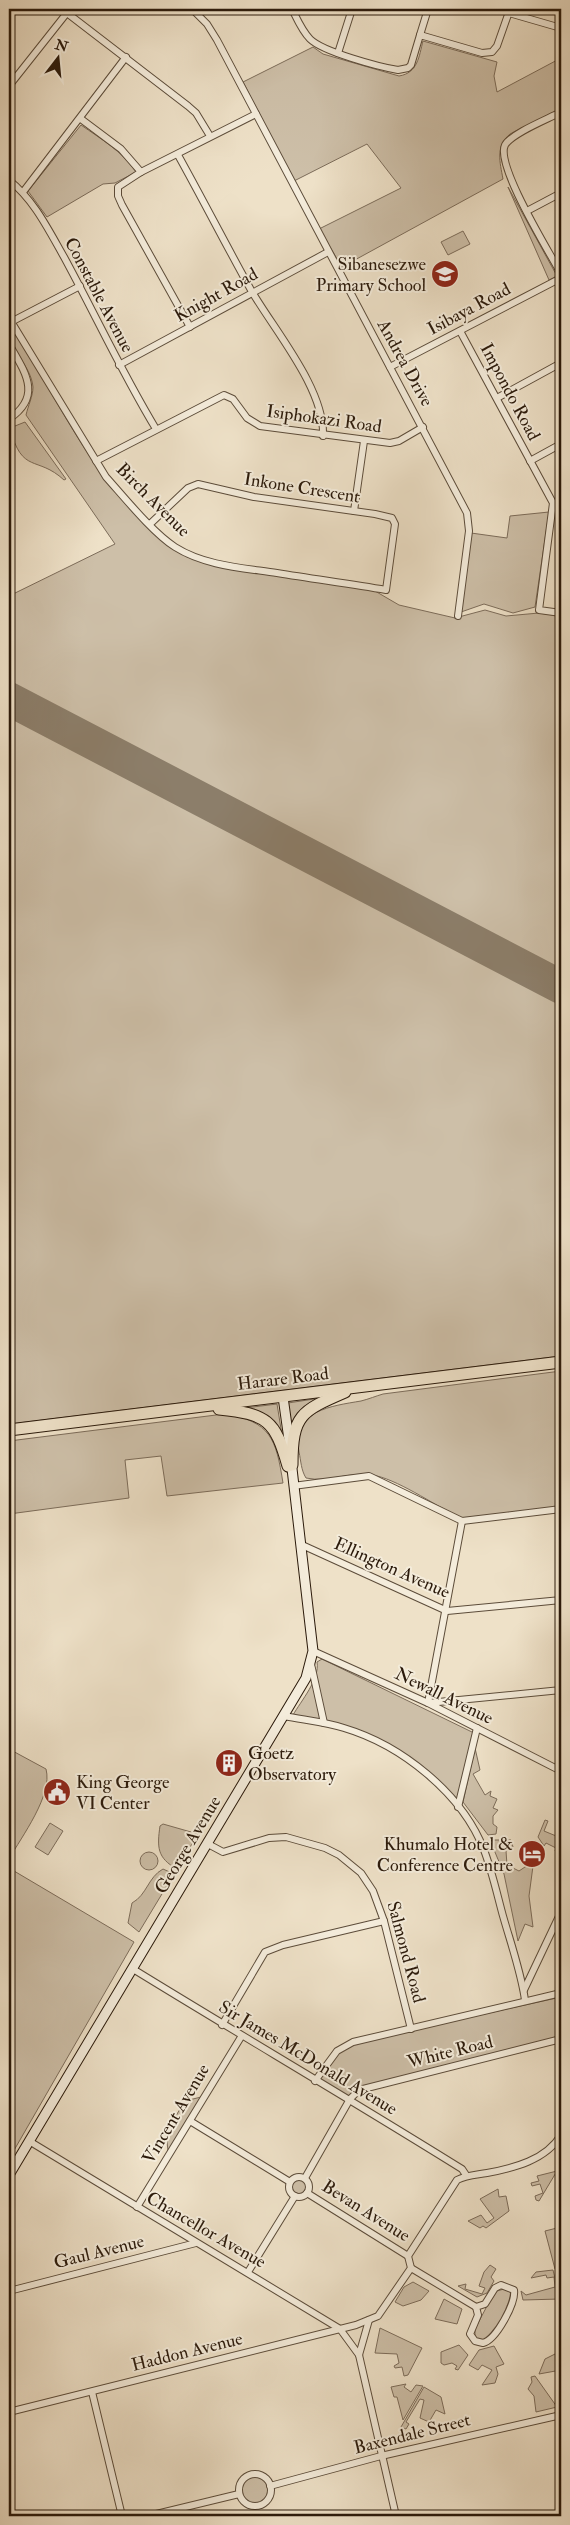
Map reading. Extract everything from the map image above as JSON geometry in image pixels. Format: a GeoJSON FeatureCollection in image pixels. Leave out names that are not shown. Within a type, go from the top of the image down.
{"type":"FeatureCollection","features":[{"type":"Feature","properties":{"kind":"highway","name":"Harare Road"},"geometry":{"type":"LineString","coordinates":[[9,1430],[561,1362]]}},
{"type":"Feature","properties":{"kind":"highway"},"geometry":{"type":"LineString","coordinates":[[290,1466],[293,1434],[302,1417],[316,1404],[358,1386]]}},
{"type":"Feature","properties":{"kind":"highway"},"geometry":{"type":"LineString","coordinates":[[200,1406],[246,1413],[259,1417],[279,1436],[290,1466]]}},
{"type":"Feature","properties":{"kind":"main road","name":"George Avenue"},"geometry":{"type":"LineString","coordinates":[[9,2175],[299,1693],[311,1664],[313,1650],[302,1545],[281,1397]]}},
{"type":"Feature","properties":{"kind":"street","name":"Andrea Drive"},"geometry":{"type":"LineString","coordinates":[[192,9],[212,33],[423,427],[469,518],[458,616]]}},
{"type":"Feature","properties":{"kind":"street"},"geometry":{"type":"LineString","coordinates":[[292,9],[310,39],[317,44],[338,53],[393,69],[404,70],[411,64],[428,9]]}},
{"type":"Feature","properties":{"kind":"street"},"geometry":{"type":"LineString","coordinates":[[338,53],[352,9]]}},
{"type":"Feature","properties":{"kind":"street"},"geometry":{"type":"LineString","coordinates":[[9,86],[68,11],[196,113],[210,136]]}},
{"type":"Feature","properties":{"kind":"street"},"geometry":{"type":"LineString","coordinates":[[420,35],[488,53],[495,50],[509,11],[561,28]]}},
{"type":"Feature","properties":{"kind":"street"},"geometry":{"type":"LineString","coordinates":[[23,192],[81,119],[126,57]]}},
{"type":"Feature","properties":{"kind":"street"},"geometry":{"type":"LineString","coordinates":[[561,112],[513,137],[504,148],[506,167],[561,276]]}},
{"type":"Feature","properties":{"kind":"street"},"geometry":{"type":"LineString","coordinates":[[190,326],[118,196],[118,187],[141,172],[256,114]]}},
{"type":"Feature","properties":{"kind":"street"},"geometry":{"type":"LineString","coordinates":[[81,119],[120,149],[141,172]]}},
{"type":"Feature","properties":{"kind":"street"},"geometry":{"type":"LineString","coordinates":[[178,155],[252,292],[284,339],[318,403],[323,418],[323,436]]}},
{"type":"Feature","properties":{"kind":"street","name":"Constable Avenue"},"geometry":{"type":"LineString","coordinates":[[9,180],[23,192],[80,286],[119,365],[156,429]]}},
{"type":"Feature","properties":{"kind":"street"},"geometry":{"type":"LineString","coordinates":[[527,211],[561,193]]}},
{"type":"Feature","properties":{"kind":"street","name":"Knight Road"},"geometry":{"type":"LineString","coordinates":[[119,365],[328,252]]}},
{"type":"Feature","properties":{"kind":"street","name":"Isibaya Road"},"geometry":{"type":"LineString","coordinates":[[390,367],[561,276]]}},
{"type":"Feature","properties":{"kind":"street"},"geometry":{"type":"LineString","coordinates":[[10,321],[80,286]]}},
{"type":"Feature","properties":{"kind":"street","name":"Birch Avenue"},"geometry":{"type":"LineString","coordinates":[[10,321],[106,476],[174,547],[210,562],[386,590]]}},
{"type":"Feature","properties":{"kind":"street","name":"Impondo Road"},"geometry":{"type":"LineString","coordinates":[[460,331],[554,505],[539,610],[561,613]]}},
{"type":"Feature","properties":{"kind":"street"},"geometry":{"type":"LineString","coordinates":[[9,344],[26,375],[29,389],[24,406],[9,419]]}},
{"type":"Feature","properties":{"kind":"street"},"geometry":{"type":"LineString","coordinates":[[497,398],[561,363]]}},
{"type":"Feature","properties":{"kind":"street","name":"Isiphokazi Road"},"geometry":{"type":"LineString","coordinates":[[96,461],[224,395],[233,398],[247,418],[260,426],[323,436],[394,443],[423,427]]}},
{"type":"Feature","properties":{"kind":"street"},"geometry":{"type":"LineString","coordinates":[[354,511],[364,440]]}},
{"type":"Feature","properties":{"kind":"street"},"geometry":{"type":"LineString","coordinates":[[530,461],[561,444]]}},
{"type":"Feature","properties":{"kind":"street","name":"Inkone Crescent"},"geometry":{"type":"LineString","coordinates":[[150,524],[188,488],[198,484],[254,497],[387,517],[395,521],[386,590]]}},
{"type":"Feature","properties":{"kind":"street"},"geometry":{"type":"LineString","coordinates":[[293,1483],[369,1476],[462,1521],[561,1509]]}},
{"type":"Feature","properties":{"kind":"street"},"geometry":{"type":"LineString","coordinates":[[462,1521],[447,1611],[428,1703],[561,1690]]}},
{"type":"Feature","properties":{"kind":"street","name":"Ellington Avenue"},"geometry":{"type":"LineString","coordinates":[[302,1545],[447,1611],[561,1600]]}},
{"type":"Feature","properties":{"kind":"street","name":"Newall Avenue"},"geometry":{"type":"LineString","coordinates":[[313,1650],[428,1703],[561,1770]]}},
{"type":"Feature","properties":{"kind":"street"},"geometry":{"type":"LineString","coordinates":[[311,1664],[324,1723]]}},
{"type":"Feature","properties":{"kind":"street"},"geometry":{"type":"LineString","coordinates":[[284,1716],[345,1728],[391,1749],[427,1775],[458,1807],[468,1819],[483,1849],[524,1990],[525,2000]]}},
{"type":"Feature","properties":{"kind":"street"},"geometry":{"type":"LineString","coordinates":[[458,1807],[477,1728]]}},
{"type":"Feature","properties":{"kind":"street","name":"Salmond Road"},"geometry":{"type":"LineString","coordinates":[[208,1844],[223,1852],[269,1838],[286,1838],[325,1848],[339,1855],[361,1873],[372,1891],[384,1921],[411,2029]]}},
{"type":"Feature","properties":{"kind":"street"},"geometry":{"type":"LineString","coordinates":[[524,1990],[561,1912]]}},
{"type":"Feature","properties":{"kind":"street"},"geometry":{"type":"LineString","coordinates":[[222,2025],[264,1952],[283,1945],[384,1921]]}},
{"type":"Feature","properties":{"kind":"street","name":"Sir James McDonald Avenue"},"geometry":{"type":"LineString","coordinates":[[133,1969],[315,2081],[350,2099],[462,2169],[466,2176]]}},
{"type":"Feature","properties":{"kind":"street"},"geometry":{"type":"LineString","coordinates":[[315,2081],[342,2047],[353,2042],[525,2000],[561,1994]]}},
{"type":"Feature","properties":{"kind":"street","name":"Vincent Avenue"},"geometry":{"type":"LineString","coordinates":[[137,2208],[241,2036]]}},
{"type":"Feature","properties":{"kind":"street","name":"White Road"},"geometry":{"type":"LineString","coordinates":[[350,2099],[359,2090],[561,2039]]}},
{"type":"Feature","properties":{"kind":"street"},"geometry":{"type":"LineString","coordinates":[[305,2178],[350,2099]]}},
{"type":"Feature","properties":{"kind":"street"},"geometry":{"type":"LineString","coordinates":[[190,2121],[290,2182]]}},
{"type":"Feature","properties":{"kind":"street"},"geometry":{"type":"LineString","coordinates":[[476,2307],[485,2304],[498,2286],[505,2285],[514,2290],[514,2301],[495,2334],[488,2342],[475,2340],[471,2337],[478,2314],[476,2307],[411,2268],[408,2256],[457,2180],[466,2176],[490,2173],[536,2158],[550,2149],[561,2135]]}},
{"type":"Feature","properties":{"kind":"street","name":"Chancellor Avenue"},"geometry":{"type":"LineString","coordinates":[[29,2141],[340,2329],[359,2355]]}},
{"type":"Feature","properties":{"kind":"street"},"geometry":{"type":"LineString","coordinates":[[296,2177],[305,2178],[309,2188],[307,2193],[299,2197],[295,2196],[289,2190],[290,2182],[296,2177]]}},
{"type":"Feature","properties":{"kind":"street","name":"Bevan Avenue"},"geometry":{"type":"LineString","coordinates":[[307,2193],[408,2256]]}},
{"type":"Feature","properties":{"kind":"street"},"geometry":{"type":"LineString","coordinates":[[248,2272],[295,2196]]}},
{"type":"Feature","properties":{"kind":"street","name":"Gaul Avenue"},"geometry":{"type":"LineString","coordinates":[[9,2291],[196,2243]]}},
{"type":"Feature","properties":{"kind":"street"},"geometry":{"type":"LineString","coordinates":[[396,2516],[359,2355],[370,2320],[382,2311],[411,2268]]}},
{"type":"Feature","properties":{"kind":"street","name":"Haddon Avenue"},"geometry":{"type":"LineString","coordinates":[[9,2412],[370,2320]]}},
{"type":"Feature","properties":{"kind":"street"},"geometry":{"type":"LineString","coordinates":[[92,2392],[122,2516]]}},
{"type":"Feature","properties":{"kind":"street","name":"Baxendale Street"},"geometry":{"type":"LineString","coordinates":[[270,2486],[381,2456],[561,2415]]}},
{"type":"Feature","properties":{"kind":"street"},"geometry":{"type":"LineString","coordinates":[[251,2475],[263,2477],[270,2486],[268,2498],[259,2506],[247,2504],[239,2494],[241,2482],[251,2475]]}},
{"type":"Feature","properties":{"kind":"street"},"geometry":{"type":"LineString","coordinates":[[148,2516],[239,2494]]}},
{"type":"Feature","properties":{"kind":"shaded area"},"geometry":{"type":"Polygon","coordinates":[[[423,41],[497,62],[494,76],[497,92],[561,58],[561,108],[510,134],[505,139],[500,149],[503,179],[342,267],[319,229],[401,188],[367,144],[294,181],[243,82],[313,47],[323,54],[399,76],[414,68],[419,58],[423,41]]]}},
{"type":"Feature","properties":{"kind":"shaded area"},"geometry":{"type":"Polygon","coordinates":[[[81,125],[104,140],[136,172],[115,183],[103,184],[47,217],[28,191],[81,125]]]}},
{"type":"Feature","properties":{"kind":"shaded area"},"geometry":{"type":"Polygon","coordinates":[[[508,187],[557,276],[549,280],[508,187]]]}},
{"type":"Feature","properties":{"kind":"shaded area"},"geometry":{"type":"Polygon","coordinates":[[[463,231],[470,244],[448,255],[441,242],[463,231]]]}},
{"type":"Feature","properties":{"kind":"shaded area"},"geometry":{"type":"Polygon","coordinates":[[[11,328],[25,347],[75,434],[107,480],[143,523],[187,557],[375,591],[399,605],[455,618],[485,610],[506,616],[539,613],[561,616],[561,1356],[10,1424],[9,596],[115,544],[26,415],[33,387],[28,372],[12,344],[9,329],[11,328]]]}},
{"type":"Feature","properties":{"kind":"shaded area"},"geometry":{"type":"Polygon","coordinates":[[[25,422],[66,479],[64,480],[46,468],[25,459],[15,443],[10,428],[25,422]]]}},
{"type":"Feature","properties":{"kind":"shaded area"},"geometry":{"type":"Polygon","coordinates":[[[549,512],[535,607],[513,613],[484,604],[461,612],[471,533],[507,538],[510,516],[549,512]]]}},
{"type":"Feature","properties":{"kind":"shaded area"},"geometry":{"type":"Polygon","coordinates":[[[561,1371],[561,1507],[463,1518],[456,1516],[403,1486],[381,1477],[356,1474],[314,1479],[306,1478],[303,1472],[298,1438],[301,1427],[307,1419],[327,1408],[383,1394],[561,1371]]]}},
{"type":"Feature","properties":{"kind":"shaded area"},"geometry":{"type":"Polygon","coordinates":[[[327,1397],[291,1433],[288,1403],[327,1397]]]}},
{"type":"Feature","properties":{"kind":"shaded area"},"geometry":{"type":"Polygon","coordinates":[[[277,1404],[282,1435],[237,1409],[277,1404]]]}},
{"type":"Feature","properties":{"kind":"shaded area"},"geometry":{"type":"Polygon","coordinates":[[[224,1414],[240,1417],[252,1422],[269,1435],[274,1444],[283,1483],[167,1496],[161,1456],[125,1460],[129,1498],[9,1514],[9,1441],[224,1414]]]}},
{"type":"Feature","properties":{"kind":"shaded area"},"geometry":{"type":"Polygon","coordinates":[[[322,1659],[474,1733],[457,1804],[428,1774],[364,1735],[293,1715],[313,1683],[317,1662],[322,1659]]]}},
{"type":"Feature","properties":{"kind":"shaded area"},"geometry":{"type":"Polygon","coordinates":[[[475,1748],[480,1770],[473,1774],[485,1795],[491,1791],[490,1796],[497,1799],[493,1808],[498,1810],[493,1816],[493,1824],[497,1827],[496,1834],[488,1835],[463,1802],[475,1748]]]}},
{"type":"Feature","properties":{"kind":"shaded area"},"geometry":{"type":"Polygon","coordinates":[[[9,1749],[46,1769],[47,1779],[41,1803],[9,1859],[9,1749]]]}},
{"type":"Feature","properties":{"kind":"shaded area"},"geometry":{"type":"Polygon","coordinates":[[[545,1820],[548,1821],[544,1831],[561,1838],[561,1852],[555,1851],[556,1848],[546,1843],[544,1846],[538,1837],[545,1820]]]}},
{"type":"Feature","properties":{"kind":"shaded area"},"geometry":{"type":"Polygon","coordinates":[[[50,1823],[63,1831],[48,1855],[35,1847],[50,1823]]]}},
{"type":"Feature","properties":{"kind":"shaded area"},"geometry":{"type":"Polygon","coordinates":[[[163,1824],[198,1834],[177,1869],[165,1861],[160,1851],[159,1833],[160,1826],[163,1824]]]}},
{"type":"Feature","properties":{"kind":"shaded area"},"geometry":{"type":"Polygon","coordinates":[[[490,1840],[511,1840],[513,1847],[506,1851],[507,1865],[519,1871],[528,1865],[533,1866],[529,1896],[533,1927],[525,1924],[518,1941],[504,1874],[490,1840]]]}},
{"type":"Feature","properties":{"kind":"shaded area"},"geometry":{"type":"Polygon","coordinates":[[[149,1852],[155,1855],[158,1861],[155,1867],[149,1870],[143,1867],[140,1861],[143,1855],[149,1852]]]}},
{"type":"Feature","properties":{"kind":"shaded area"},"geometry":{"type":"Polygon","coordinates":[[[9,1868],[134,1942],[9,2159],[9,1868]]]}},
{"type":"Feature","properties":{"kind":"shaded area"},"geometry":{"type":"Polygon","coordinates":[[[163,1869],[174,1874],[139,1932],[128,1923],[132,1903],[137,1900],[158,1872],[163,1869]]]}},
{"type":"Feature","properties":{"kind":"shaded area"},"geometry":{"type":"Polygon","coordinates":[[[561,1997],[561,2038],[359,2089],[349,2097],[318,2080],[338,2052],[353,2043],[561,1997]]]}},
{"type":"Feature","properties":{"kind":"shaded area"},"geometry":{"type":"Polygon","coordinates":[[[201,2097],[168,2151],[166,2132],[185,2101],[201,2097]]]}},
{"type":"Feature","properties":{"kind":"shaded area"},"geometry":{"type":"Polygon","coordinates":[[[557,2171],[539,2201],[536,2200],[535,2196],[543,2193],[540,2184],[532,2186],[531,2183],[539,2181],[537,2176],[557,2171]]]}},
{"type":"Feature","properties":{"kind":"shaded area"},"geometry":{"type":"Polygon","coordinates":[[[299,2177],[306,2180],[309,2187],[306,2194],[299,2197],[292,2194],[289,2187],[292,2180],[299,2177]]]}},
{"type":"Feature","properties":{"kind":"shaded area"},"geometry":{"type":"Polygon","coordinates":[[[498,2189],[499,2197],[506,2196],[509,2211],[486,2228],[483,2226],[480,2228],[468,2221],[481,2215],[487,2223],[494,2218],[480,2199],[498,2189]]]}},
{"type":"Feature","properties":{"kind":"shaded area"},"geometry":{"type":"Polygon","coordinates":[[[561,2227],[561,2253],[558,2256],[561,2268],[555,2269],[545,2231],[561,2227]]]}},
{"type":"Feature","properties":{"kind":"shaded area"},"geometry":{"type":"Polygon","coordinates":[[[490,2265],[496,2269],[491,2277],[494,2281],[487,2293],[477,2297],[458,2286],[466,2284],[465,2289],[482,2294],[485,2288],[479,2286],[484,2272],[490,2265]]]}},
{"type":"Feature","properties":{"kind":"shaded area"},"geometry":{"type":"Polygon","coordinates":[[[553,2270],[560,2299],[523,2300],[521,2291],[526,2295],[555,2287],[554,2277],[547,2278],[546,2275],[531,2278],[536,2272],[553,2270]]]}},
{"type":"Feature","properties":{"kind":"shaded area"},"geometry":{"type":"Polygon","coordinates":[[[413,2282],[429,2291],[421,2300],[403,2306],[395,2302],[404,2287],[413,2282]]]}},
{"type":"Feature","properties":{"kind":"shaded area"},"geometry":{"type":"Polygon","coordinates":[[[504,2289],[512,2293],[502,2319],[490,2338],[486,2340],[478,2339],[475,2337],[475,2329],[497,2291],[504,2289]]]}},
{"type":"Feature","properties":{"kind":"shaded area"},"geometry":{"type":"Polygon","coordinates":[[[444,2299],[462,2309],[457,2324],[435,2319],[444,2299]]]}},
{"type":"Feature","properties":{"kind":"shaded area"},"geometry":{"type":"Polygon","coordinates":[[[380,2328],[422,2348],[408,2375],[404,2376],[402,2367],[395,2368],[394,2366],[399,2363],[397,2354],[375,2353],[380,2328]]]}},
{"type":"Feature","properties":{"kind":"shaded area"},"geometry":{"type":"Polygon","coordinates":[[[459,2345],[468,2355],[458,2370],[455,2369],[457,2366],[452,2363],[444,2365],[441,2363],[441,2352],[459,2345]]]}},
{"type":"Feature","properties":{"kind":"shaded area"},"geometry":{"type":"Polygon","coordinates":[[[494,2346],[504,2364],[496,2367],[498,2374],[495,2383],[482,2385],[492,2370],[482,2365],[478,2370],[469,2365],[479,2350],[494,2346]]]}},
{"type":"Feature","properties":{"kind":"shaded area"},"geometry":{"type":"Polygon","coordinates":[[[557,2353],[561,2355],[561,2370],[539,2374],[545,2359],[557,2353]]]}},
{"type":"Feature","properties":{"kind":"shaded area"},"geometry":{"type":"Polygon","coordinates":[[[535,2376],[557,2407],[536,2412],[534,2396],[528,2389],[532,2382],[531,2377],[535,2376]]]}},
{"type":"Feature","properties":{"kind":"shaded area"},"geometry":{"type":"Polygon","coordinates":[[[406,2384],[404,2387],[411,2392],[416,2385],[423,2386],[403,2420],[397,2397],[394,2397],[391,2387],[406,2384]]]}},
{"type":"Feature","properties":{"kind":"shaded area"},"geometry":{"type":"Polygon","coordinates":[[[424,2387],[441,2397],[445,2414],[436,2410],[429,2422],[420,2418],[424,2400],[420,2399],[406,2422],[409,2424],[406,2429],[401,2427],[424,2387]]]}},
{"type":"Feature","properties":{"kind":"shaded area"},"geometry":{"type":"Polygon","coordinates":[[[255,2474],[266,2479],[271,2490],[266,2501],[255,2506],[244,2501],[239,2490],[244,2479],[255,2474]]]}},
{"type":"Feature","properties":{"kind":"runway"},"geometry":{"type":"LineString","coordinates":[[9,699],[561,987]]}},
{"type":"Feature","properties":{"kind":"place","name":"Sibanesezwe Primary School"},"geometry":{"type":"Point","coordinates":[445,274]}},
{"type":"Feature","properties":{"kind":"place","name":"Goetz Observatory"},"geometry":{"type":"Point","coordinates":[229,1763]}},
{"type":"Feature","properties":{"kind":"place","name":"King George VI Center"},"geometry":{"type":"Point","coordinates":[57,1792]}},
{"type":"Feature","properties":{"kind":"place","name":"Khumalo Hotel & Conference Centre"},"geometry":{"type":"Point","coordinates":[532,1854]}}]}
